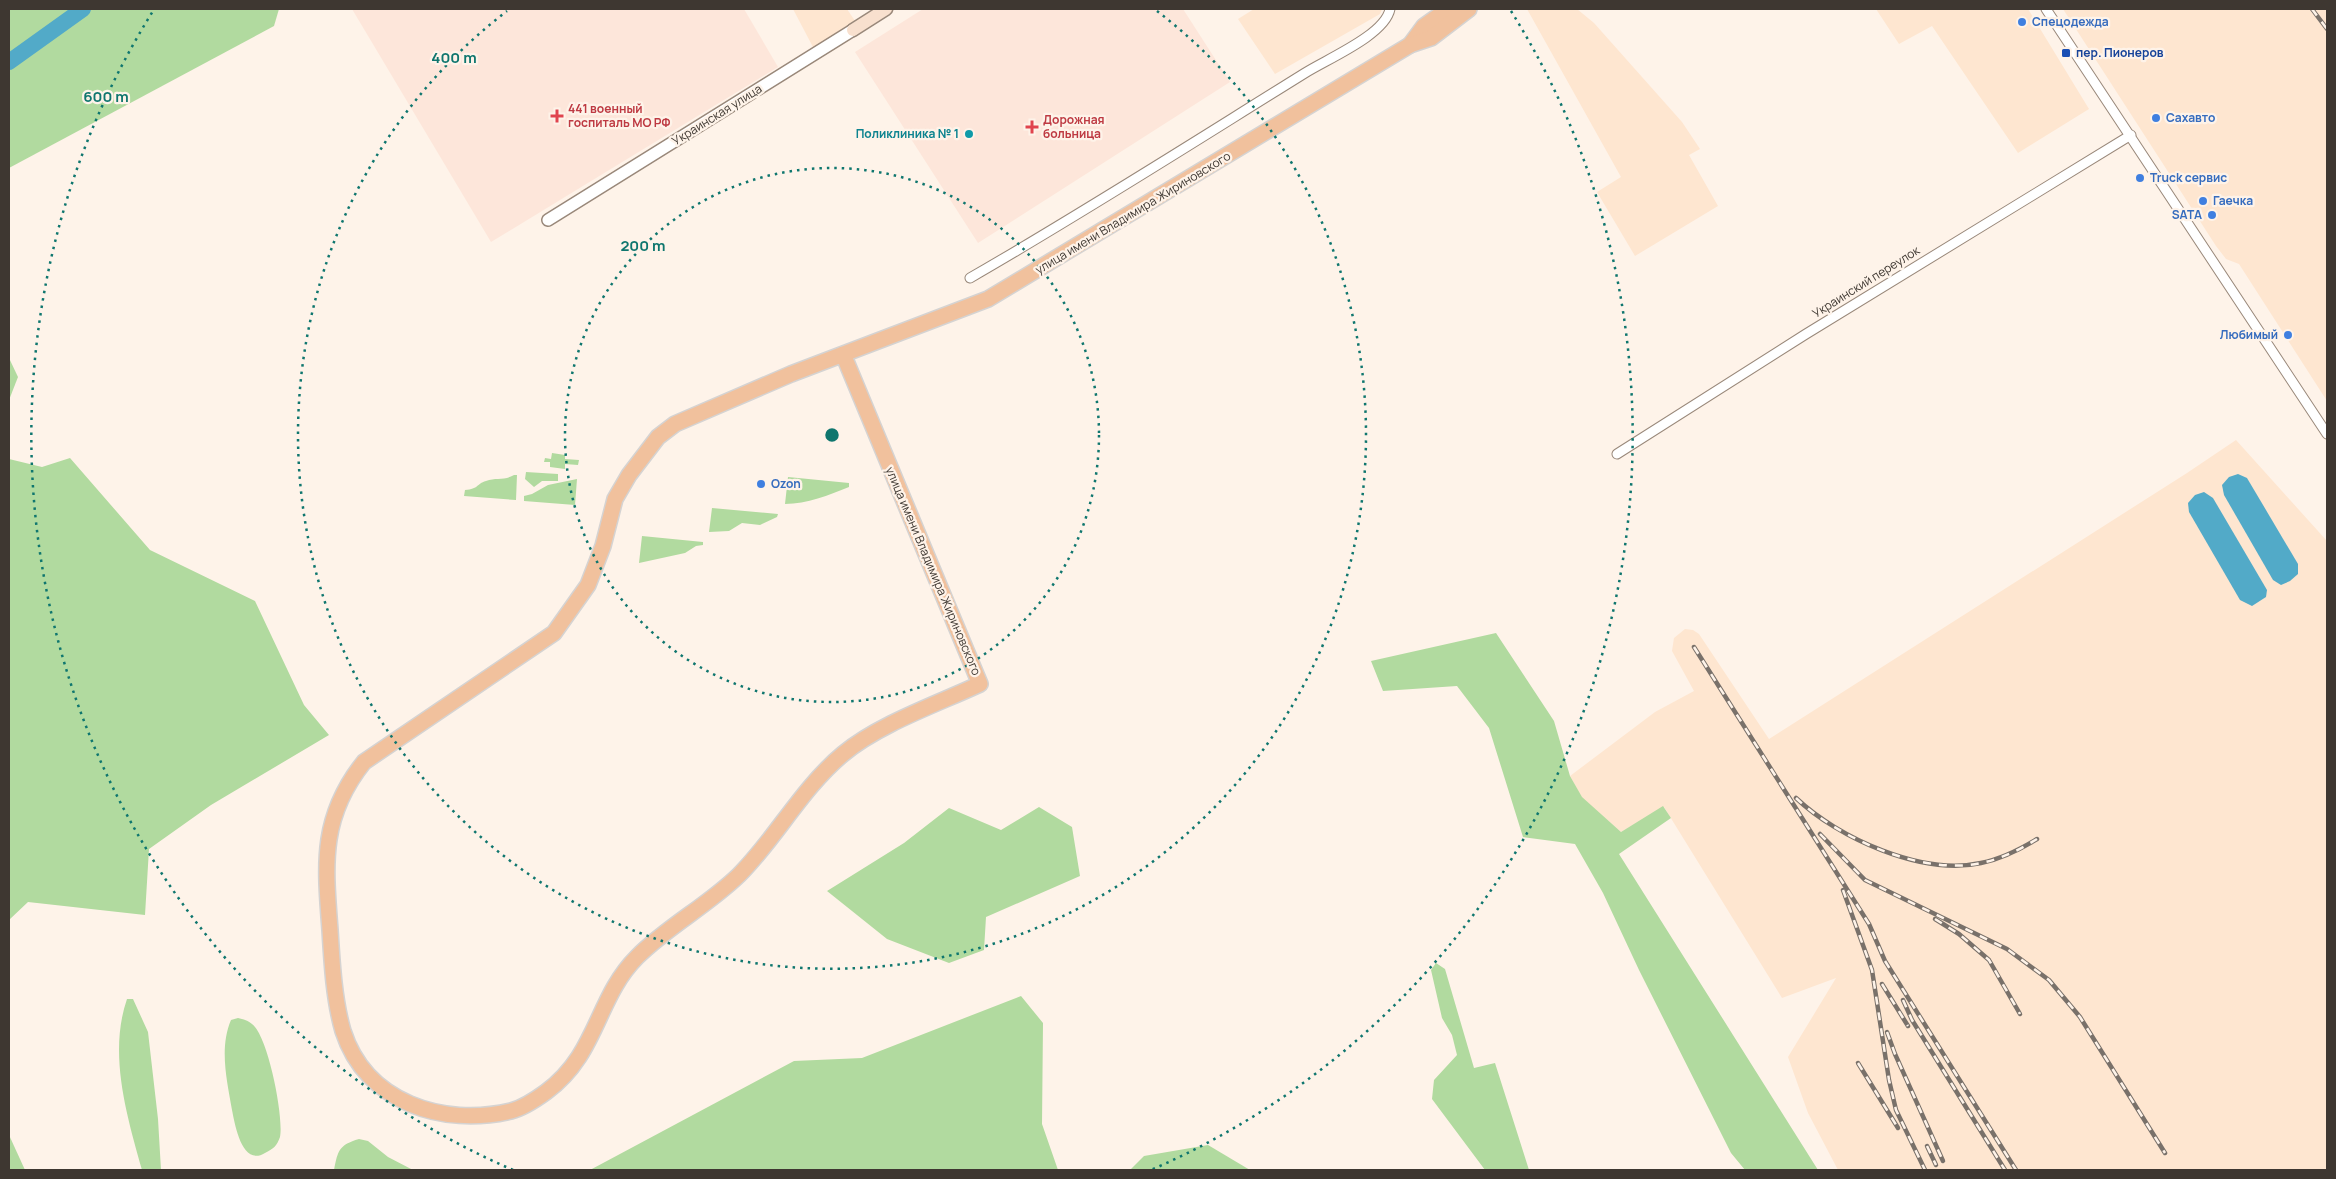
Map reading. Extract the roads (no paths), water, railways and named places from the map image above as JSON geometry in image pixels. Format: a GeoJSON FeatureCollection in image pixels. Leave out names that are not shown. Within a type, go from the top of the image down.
{"type":"FeatureCollection","features":[{"type":"Feature","properties":{"kind":"main road","name":"Украинская улица"},"geometry":{"type":"LineString","coordinates":[[853,30],[886,9]]}},
{"type":"Feature","properties":{"kind":"main road","name":"улица имени Владимира Жириновского"},"geometry":{"type":"LineString","coordinates":[[1410,45],[1424,26],[1448,9]]}},
{"type":"Feature","properties":{"kind":"main road","name":"улица имени Владимира Жириновского"},"geometry":{"type":"LineString","coordinates":[[843,354],[980,684],[866,737],[842,754],[822,774],[739,875],[697,909],[663,932],[634,960],[605,1005],[591,1038],[577,1062],[558,1083],[537,1099],[514,1110],[449,1116],[422,1110],[396,1099],[363,1070],[352,1054],[340,1017],[331,954],[325,863],[332,824],[346,788],[364,762],[554,633],[588,585],[604,546],[615,500],[645,452],[658,437],[675,424],[722,402],[843,354],[988,299],[1410,45],[1431,38],[1469,9]]}},
{"type":"Feature","properties":{"kind":"street"},"geometry":{"type":"LineString","coordinates":[[970,278],[1324,61],[1370,35],[1389,16],[1390,9]]}},
{"type":"Feature","properties":{"kind":"street"},"geometry":{"type":"LineString","coordinates":[[2046,9],[2327,434]]}},
{"type":"Feature","properties":{"kind":"street","name":"Украинская улица"},"geometry":{"type":"LineString","coordinates":[[548,220],[853,30]]}},
{"type":"Feature","properties":{"kind":"street","name":"Украинский переулок"},"geometry":{"type":"LineString","coordinates":[[1617,454],[1806,334],[2131,135]]}},
{"type":"Feature","properties":{"kind":"water"},"geometry":{"type":"Polygon","coordinates":[[[2238,474],[2247,478],[2298,564],[2298,574],[2290,581],[2281,585],[2273,580],[2224,495],[2222,485],[2229,477],[2238,474]]]}},
{"type":"Feature","properties":{"kind":"water"},"geometry":{"type":"Polygon","coordinates":[[[2204,492],[2213,498],[2267,590],[2266,597],[2252,606],[2240,600],[2189,512],[2188,503],[2195,495],[2204,492]]]}},
{"type":"Feature","properties":{"kind":"waterway"},"geometry":{"type":"LineString","coordinates":[[9,62],[83,9]]}},
{"type":"Feature","properties":{"kind":"railway"},"geometry":{"type":"LineString","coordinates":[[2312,9],[2327,29]]}},
{"type":"Feature","properties":{"kind":"railway"},"geometry":{"type":"LineString","coordinates":[[1694,647],[1869,924],[1885,961],[2016,1170]]}},
{"type":"Feature","properties":{"kind":"railway"},"geometry":{"type":"LineString","coordinates":[[1796,798],[1834,827],[1857,840],[1908,859],[1933,864],[1958,866],[1981,863],[2010,854],[2037,839]]}},
{"type":"Feature","properties":{"kind":"railway"},"geometry":{"type":"LineString","coordinates":[[1820,834],[1865,880],[2007,949],[2049,980],[2080,1017],[2165,1153]]}},
{"type":"Feature","properties":{"kind":"railway"},"geometry":{"type":"LineString","coordinates":[[1843,890],[1872,970],[1889,1080],[1896,1110],[1925,1170]]}},
{"type":"Feature","properties":{"kind":"railway"},"geometry":{"type":"LineString","coordinates":[[1935,919],[1959,934],[1989,960],[2020,1014]]}},
{"type":"Feature","properties":{"kind":"railway"},"geometry":{"type":"LineString","coordinates":[[1882,984],[1908,1026]]}},
{"type":"Feature","properties":{"kind":"railway"},"geometry":{"type":"LineString","coordinates":[[1903,1000],[1912,1020],[2005,1170]]}},
{"type":"Feature","properties":{"kind":"railway"},"geometry":{"type":"LineString","coordinates":[[1887,1032],[1943,1161]]}},
{"type":"Feature","properties":{"kind":"railway"},"geometry":{"type":"LineString","coordinates":[[1858,1063],[1898,1128]]}},
{"type":"Feature","properties":{"kind":"railway"},"geometry":{"type":"LineString","coordinates":[[1927,1146],[1936,1165]]}},
{"type":"Feature","properties":{"kind":"place","name":"Спецодежда"},"geometry":{"type":"Point","coordinates":[2022,22]}},
{"type":"Feature","properties":{"kind":"place","name":"пер. Пионеров"},"geometry":{"type":"Point","coordinates":[2066,53]}},
{"type":"Feature","properties":{"kind":"place","name":"441 военный госпиталь МО РФ"},"geometry":{"type":"Point","coordinates":[557,116]}},
{"type":"Feature","properties":{"kind":"place","name":"Сахавто"},"geometry":{"type":"Point","coordinates":[2156,118]}},
{"type":"Feature","properties":{"kind":"place","name":"Дорожная больница"},"geometry":{"type":"Point","coordinates":[1032,127]}},
{"type":"Feature","properties":{"kind":"place","name":"Поликлиника № 1"},"geometry":{"type":"Point","coordinates":[969,134]}},
{"type":"Feature","properties":{"kind":"place","name":"Truck сервис"},"geometry":{"type":"Point","coordinates":[2140,178]}},
{"type":"Feature","properties":{"kind":"place","name":"Гаечка"},"geometry":{"type":"Point","coordinates":[2203,201]}},
{"type":"Feature","properties":{"kind":"place","name":"SATA"},"geometry":{"type":"Point","coordinates":[2212,215]}},
{"type":"Feature","properties":{"kind":"place","name":"Любимый"},"geometry":{"type":"Point","coordinates":[2288,335]}},
{"type":"Feature","properties":{"kind":"place","name":"Ozon"},"geometry":{"type":"Point","coordinates":[761,484]}}]}
